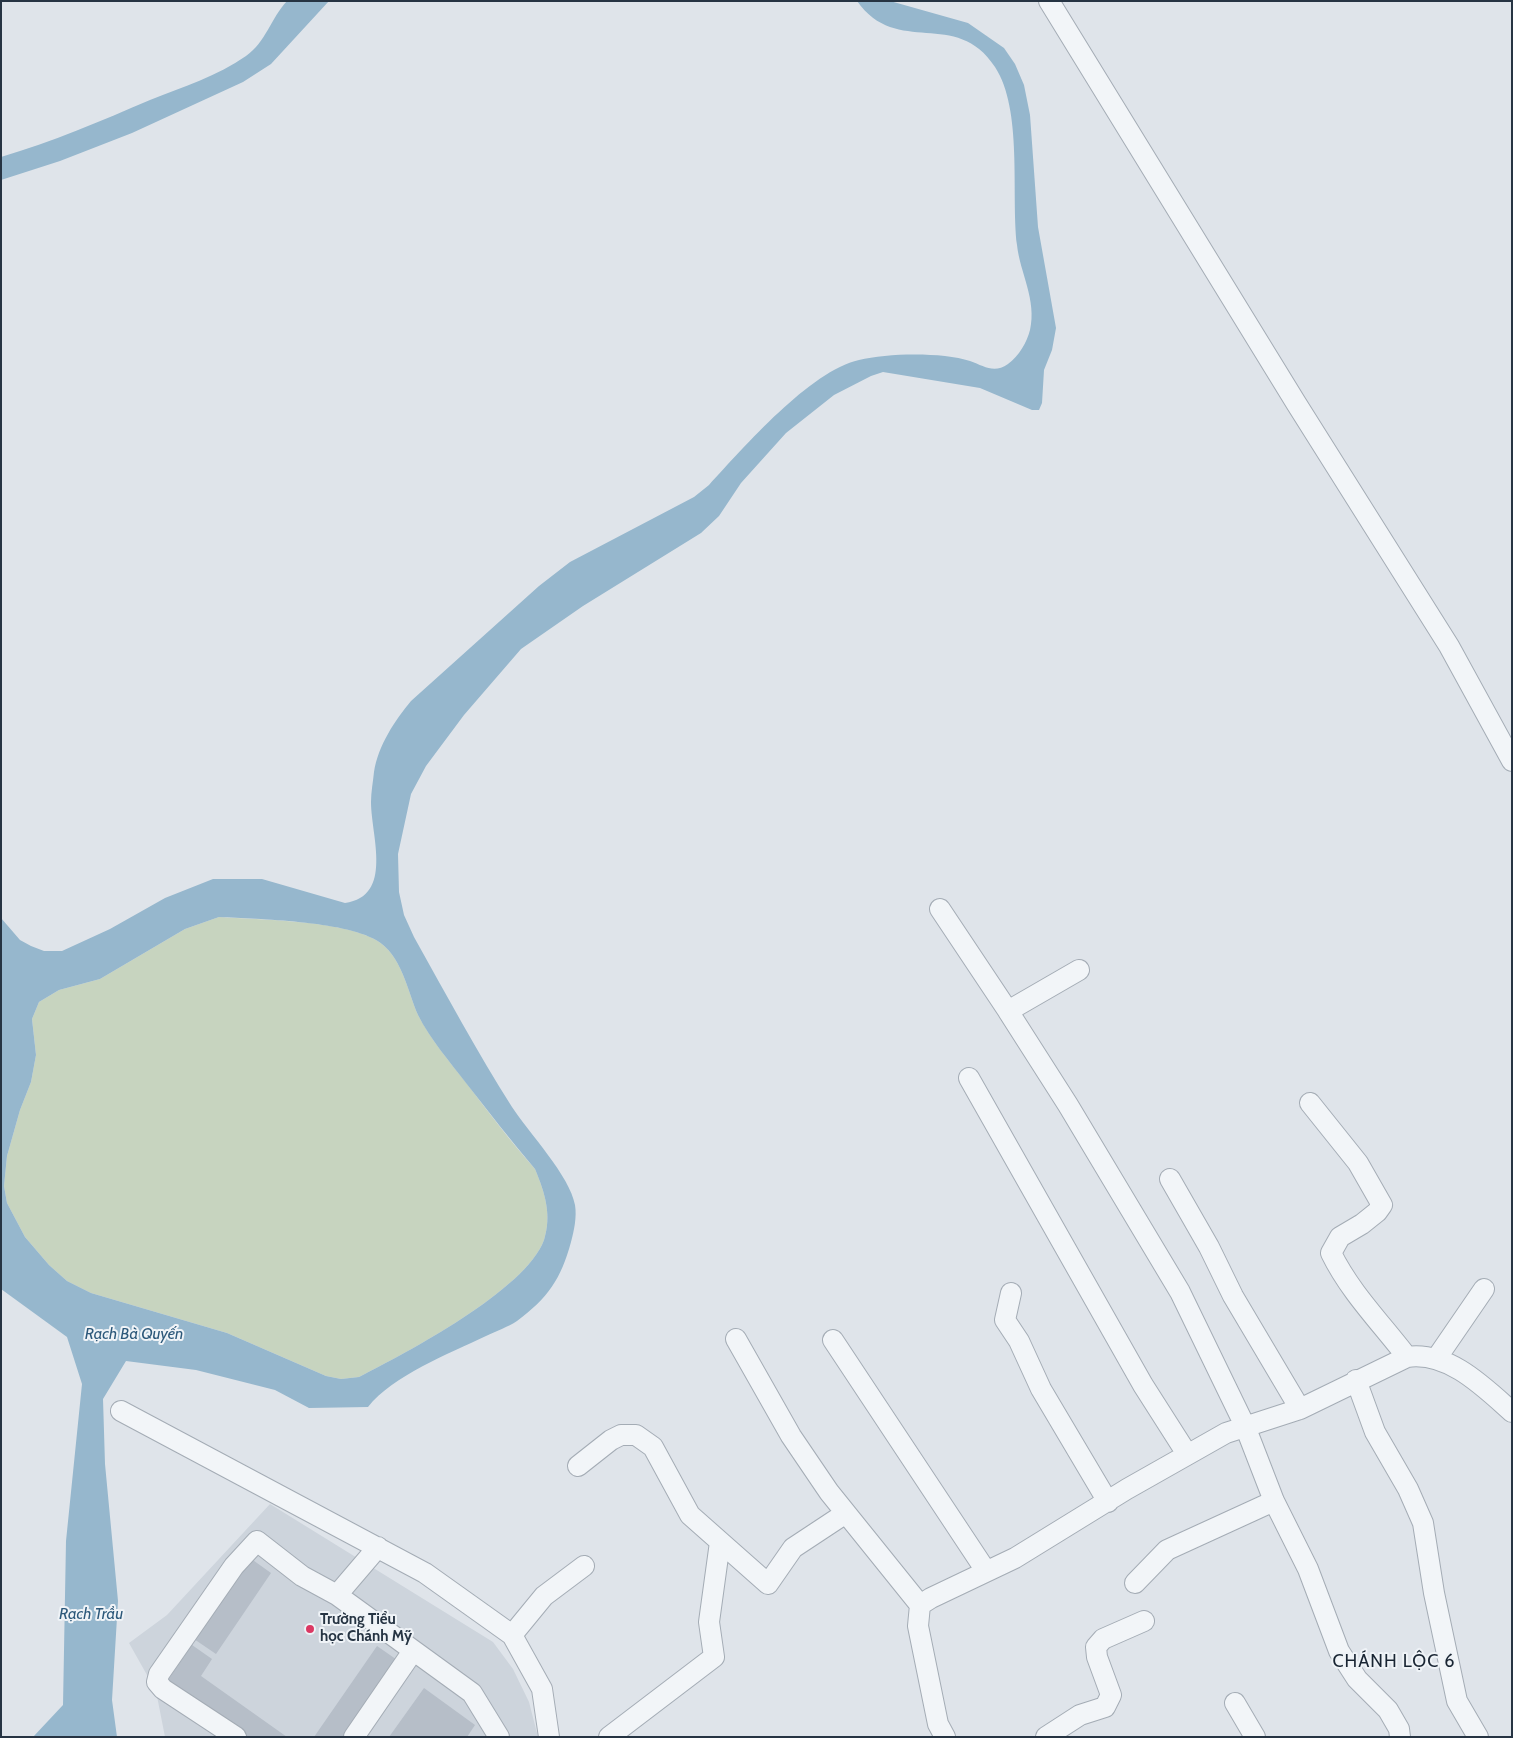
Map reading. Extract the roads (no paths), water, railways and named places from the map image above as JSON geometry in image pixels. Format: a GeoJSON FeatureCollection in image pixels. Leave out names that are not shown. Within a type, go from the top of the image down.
{"type":"FeatureCollection","features":[{"type":"Feature","properties":{"kind":"street"},"geometry":{"type":"LineString","coordinates":[[1049,1],[1448,646],[1512,761]]}},
{"type":"Feature","properties":{"kind":"street"},"geometry":{"type":"LineString","coordinates":[[940,909],[1068,1105],[1180,1292],[1246,1426],[1274,1501],[1308,1569],[1338,1652],[1357,1679],[1388,1710],[1399,1730],[1400,1737]]}},
{"type":"Feature","properties":{"kind":"street"},"geometry":{"type":"LineString","coordinates":[[1008,1011],[1079,970]]}},
{"type":"Feature","properties":{"kind":"street"},"geometry":{"type":"LineString","coordinates":[[969,1078],[1143,1385],[1187,1454]]}},
{"type":"Feature","properties":{"kind":"street"},"geometry":{"type":"LineString","coordinates":[[1310,1103],[1358,1163],[1382,1204],[1377,1212],[1362,1224],[1340,1237],[1331,1253],[1338,1268],[1406,1357]]}},
{"type":"Feature","properties":{"kind":"street"},"geometry":{"type":"LineString","coordinates":[[1170,1179],[1209,1247],[1232,1296],[1300,1409]]}},
{"type":"Feature","properties":{"kind":"street"},"geometry":{"type":"LineString","coordinates":[[1436,1359],[1484,1289]]}},
{"type":"Feature","properties":{"kind":"street"},"geometry":{"type":"LineString","coordinates":[[1011,1293],[1005,1320],[1018,1341],[1041,1389],[1108,1502]]}},
{"type":"Feature","properties":{"kind":"street"},"geometry":{"type":"LineString","coordinates":[[736,1339],[792,1436],[829,1492],[920,1605],[918,1626],[927,1676],[938,1724],[944,1737]]}},
{"type":"Feature","properties":{"kind":"street"},"geometry":{"type":"LineString","coordinates":[[833,1340],[986,1571]]}},
{"type":"Feature","properties":{"kind":"street"},"geometry":{"type":"LineString","coordinates":[[920,1605],[1015,1558],[1187,1454],[1226,1433],[1300,1409],[1406,1357],[1426,1356],[1455,1366],[1512,1412]]}},
{"type":"Feature","properties":{"kind":"street"},"geometry":{"type":"LineString","coordinates":[[1356,1380],[1374,1432],[1408,1489],[1423,1523],[1434,1593],[1457,1701],[1478,1737]]}},
{"type":"Feature","properties":{"kind":"street"},"geometry":{"type":"LineString","coordinates":[[121,1411],[425,1573],[512,1635],[542,1689],[549,1737]]}},
{"type":"Feature","properties":{"kind":"street"},"geometry":{"type":"LineString","coordinates":[[578,1466],[611,1440],[621,1435],[636,1435],[653,1447],[690,1515],[768,1584],[793,1548],[846,1512]]}},
{"type":"Feature","properties":{"kind":"street"},"geometry":{"type":"LineString","coordinates":[[1134,1583],[1167,1550],[1274,1501]]}},
{"type":"Feature","properties":{"kind":"street"},"geometry":{"type":"LineString","coordinates":[[236,1737],[163,1689],[157,1682],[159,1674],[214,1593],[256,1541],[302,1576],[337,1595],[472,1693],[499,1737]]}},
{"type":"Feature","properties":{"kind":"street"},"geometry":{"type":"LineString","coordinates":[[608,1737],[714,1657],[709,1622],[720,1542]]}},
{"type":"Feature","properties":{"kind":"street"},"geometry":{"type":"LineString","coordinates":[[337,1595],[378,1547]]}},
{"type":"Feature","properties":{"kind":"street"},"geometry":{"type":"LineString","coordinates":[[512,1635],[544,1596],[584,1566]]}},
{"type":"Feature","properties":{"kind":"street"},"geometry":{"type":"LineString","coordinates":[[1046,1737],[1080,1715],[1105,1707],[1111,1695],[1097,1657],[1096,1647],[1104,1639],[1144,1621]]}},
{"type":"Feature","properties":{"kind":"street"},"geometry":{"type":"LineString","coordinates":[[354,1737],[414,1651]]}},
{"type":"Feature","properties":{"kind":"street"},"geometry":{"type":"LineString","coordinates":[[1235,1703],[1255,1737]]}},
{"type":"Feature","properties":{"kind":"water"},"geometry":{"type":"Polygon","coordinates":[[[287,1],[329,1],[271,64],[243,82],[132,133],[60,161],[1,180],[1,157],[76,131],[200,81],[235,63],[259,44],[287,1]]]}},
{"type":"Feature","properties":{"kind":"water","name":"Rạch Bà Quyến"},"geometry":{"type":"Polygon","coordinates":[[[857,1],[890,1],[968,23],[1004,48],[1015,64],[1024,85],[1030,115],[1038,227],[1056,328],[1052,350],[1044,370],[1042,403],[1039,410],[1032,410],[980,388],[883,372],[834,395],[786,433],[741,483],[719,516],[701,533],[583,606],[521,649],[464,715],[426,766],[411,794],[398,854],[399,892],[404,915],[414,937],[474,1044],[512,1107],[557,1168],[572,1194],[576,1210],[575,1224],[563,1267],[545,1296],[517,1321],[406,1375],[378,1396],[368,1407],[309,1408],[275,1390],[196,1370],[126,1361],[103,1399],[105,1464],[118,1601],[112,1700],[117,1737],[33,1737],[63,1705],[66,1541],[82,1384],[67,1337],[1,1289],[1,918],[20,940],[31,946],[44,951],[62,951],[110,929],[165,898],[213,879],[262,879],[345,903],[360,898],[370,889],[375,877],[376,847],[371,794],[376,762],[388,734],[411,701],[539,586],[570,562],[694,497],[709,485],[740,451],[799,394],[840,367],[859,360],[915,354],[958,358],[994,369],[1003,367],[1016,357],[1029,335],[1032,319],[1030,297],[1017,245],[1013,129],[1004,85],[995,67],[980,49],[963,39],[890,27],[873,18],[857,1]],[[219,917],[185,929],[100,979],[59,990],[39,1002],[32,1019],[36,1055],[31,1082],[20,1110],[7,1156],[4,1186],[7,1203],[25,1237],[49,1265],[67,1281],[91,1293],[227,1333],[326,1376],[341,1379],[359,1377],[462,1318],[490,1299],[514,1279],[533,1259],[544,1240],[547,1213],[542,1187],[535,1169],[428,1033],[418,1015],[398,964],[385,947],[376,940],[361,934],[322,925],[278,920],[219,917]]]}},
{"type":"Feature","properties":{"kind":"place","name":"Trường Tiểu học Chánh Mỹ"},"geometry":{"type":"Point","coordinates":[310,1629]}},
{"type":"Feature","properties":{"kind":"district","name":"CHÁNH LỘC 6"},"geometry":{"type":"Point","coordinates":[1394,1662]}},
{"type":"Feature","properties":{"kind":"water label","name":"Rạch Trầu"},"geometry":{"type":"Point","coordinates":[91,1614]}}]}
